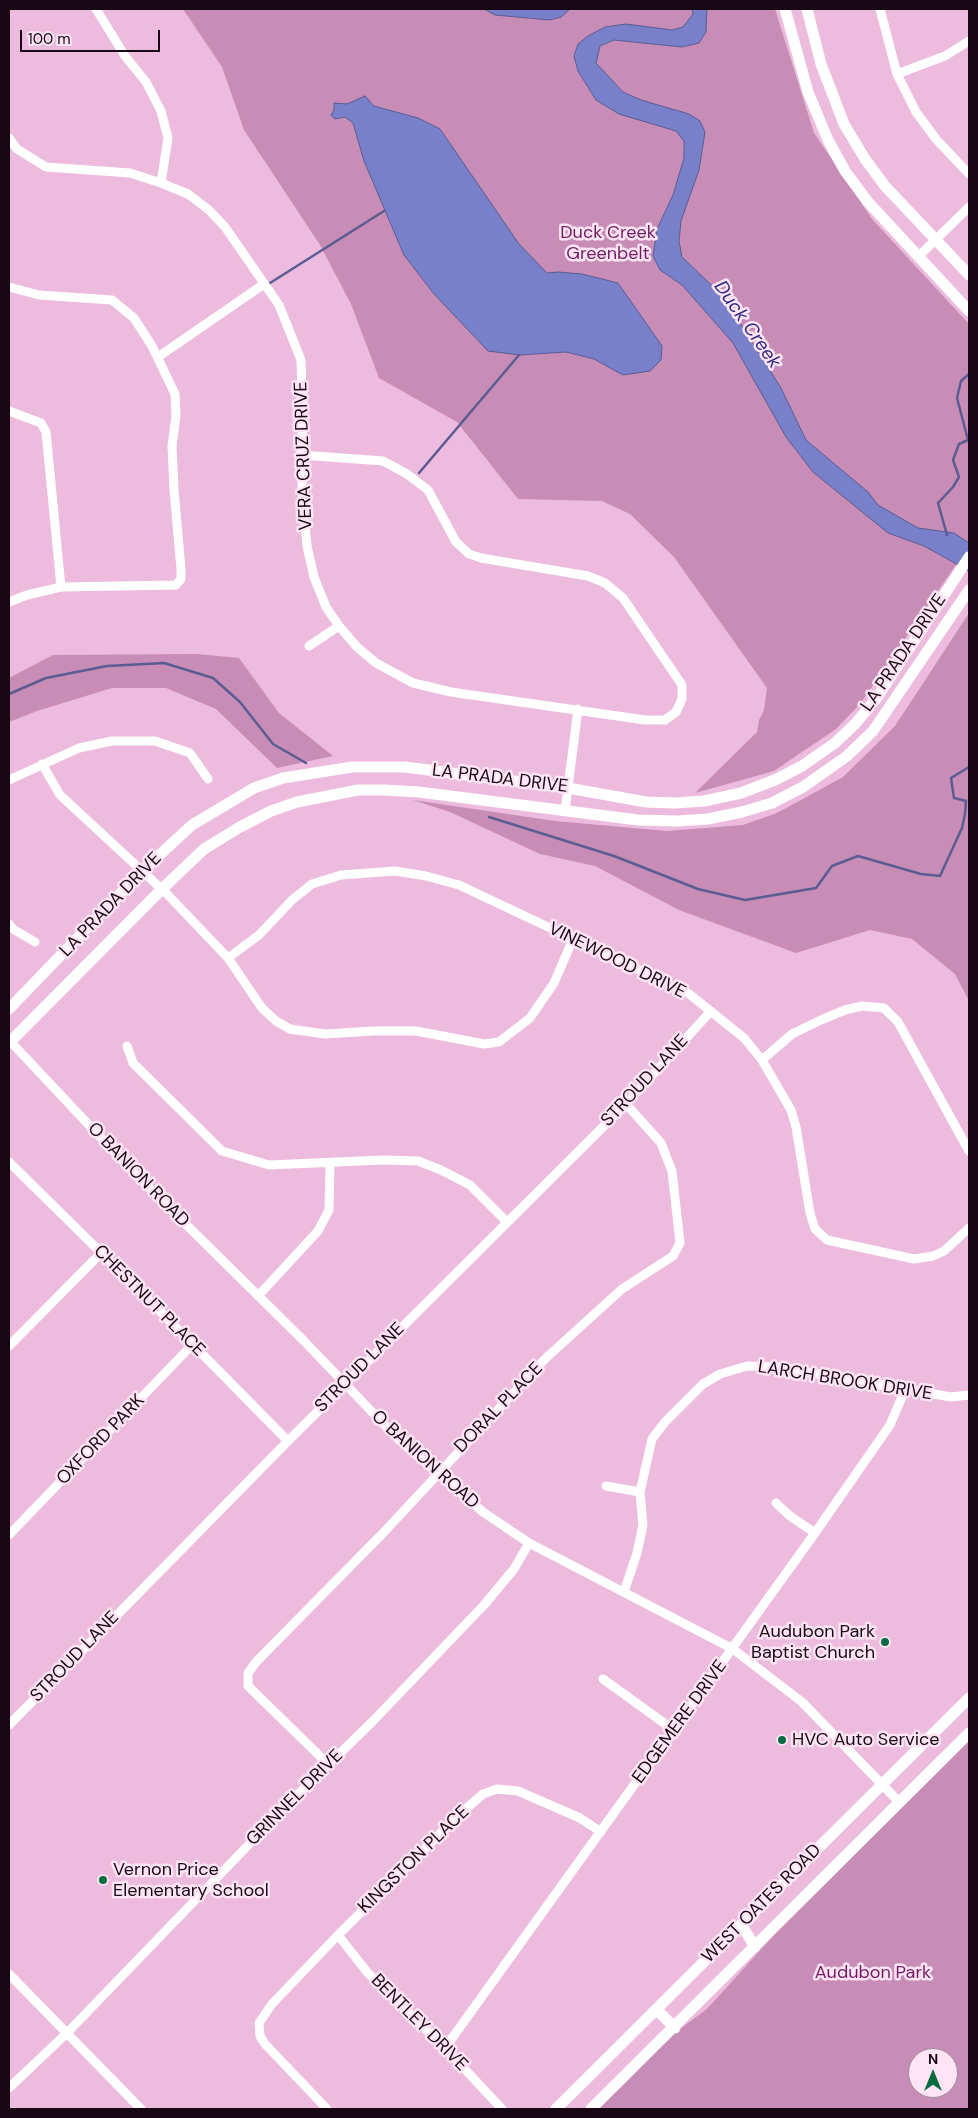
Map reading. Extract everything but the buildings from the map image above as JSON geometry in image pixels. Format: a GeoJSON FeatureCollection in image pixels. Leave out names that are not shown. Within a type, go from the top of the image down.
{"type":"FeatureCollection","features":[{"type":"Feature","properties":{"kind":"main road"},"geometry":{"type":"LineString","coordinates":[[786,9],[808,92],[841,164],[868,202],[969,311]]}},
{"type":"Feature","properties":{"kind":"main road"},"geometry":{"type":"LineString","coordinates":[[808,9],[821,64],[844,124],[865,159],[885,186],[969,275]]}},
{"type":"Feature","properties":{"kind":"main road","name":"LA PRADA DRIVE"},"geometry":{"type":"LineString","coordinates":[[9,1009],[141,872],[192,825],[254,788],[284,778],[333,768],[367,766],[405,767],[568,788],[646,802],[704,802],[741,793],[775,780],[802,766],[835,743],[876,699],[969,557]]}},
{"type":"Feature","properties":{"kind":"main road","name":"LA PRADA DRIVE"},"geometry":{"type":"LineString","coordinates":[[9,1042],[204,849],[240,826],[271,811],[332,794],[358,790],[419,792],[638,820],[678,821],[708,819],[772,803],[803,787],[847,756],[878,724],[969,590]]}},
{"type":"Feature","properties":{"kind":"main road","name":"WEST OATES ROAD"},"geometry":{"type":"LineString","coordinates":[[556,2109],[969,1698]]}},
{"type":"Feature","properties":{"kind":"main road","name":"WEST OATES ROAD"},"geometry":{"type":"LineString","coordinates":[[591,2109],[675,2028],[969,1734]]}},
{"type":"Feature","properties":{"kind":"main road"},"geometry":{"type":"LineString","coordinates":[[741,1924],[755,1947]]}},
{"type":"Feature","properties":{"kind":"main road"},"geometry":{"type":"LineString","coordinates":[[656,2009],[675,2028]]}},
{"type":"Feature","properties":{"kind":"street"},"geometry":{"type":"LineString","coordinates":[[96,9],[125,56],[146,82],[161,111],[168,138],[161,183]]}},
{"type":"Feature","properties":{"kind":"street"},"geometry":{"type":"LineString","coordinates":[[880,9],[897,74],[916,112],[936,139],[969,174]]}},
{"type":"Feature","properties":{"kind":"street"},"geometry":{"type":"LineString","coordinates":[[897,74],[946,56],[969,40]]}},
{"type":"Feature","properties":{"kind":"street","name":"VERA CRUZ DRIVE"},"geometry":{"type":"LineString","coordinates":[[9,138],[17,149],[46,167],[130,173],[188,194],[209,210],[225,227],[280,305],[301,360],[303,420],[301,455],[307,546],[314,577],[326,607],[357,647],[376,663],[413,683],[451,692],[645,720],[665,720],[676,712],[682,699],[682,686],[623,598],[605,583],[588,576],[481,558],[469,554],[456,542],[428,490],[407,474],[383,461],[301,455]]}},
{"type":"Feature","properties":{"kind":"street"},"geometry":{"type":"LineString","coordinates":[[919,256],[969,207]]}},
{"type":"Feature","properties":{"kind":"street"},"geometry":{"type":"LineString","coordinates":[[158,357],[264,284]]}},
{"type":"Feature","properties":{"kind":"street"},"geometry":{"type":"LineString","coordinates":[[9,286],[39,295],[112,300],[134,318],[158,357],[175,394],[176,415],[172,446],[181,579],[176,585],[165,587],[60,587],[27,594],[9,602]]}},
{"type":"Feature","properties":{"kind":"street"},"geometry":{"type":"LineString","coordinates":[[9,411],[41,423],[46,432],[60,587]]}},
{"type":"Feature","properties":{"kind":"street"},"geometry":{"type":"LineString","coordinates":[[310,646],[339,626]]}},
{"type":"Feature","properties":{"kind":"street"},"geometry":{"type":"LineString","coordinates":[[565,811],[578,710]]}},
{"type":"Feature","properties":{"kind":"street"},"geometry":{"type":"LineString","coordinates":[[9,780],[79,748],[112,741],[155,741],[190,753],[208,780]]}},
{"type":"Feature","properties":{"kind":"street"},"geometry":{"type":"LineString","coordinates":[[42,764],[60,795],[141,872],[162,889],[228,958],[262,1008],[276,1021],[290,1029],[325,1034],[416,1031],[484,1044],[499,1042],[530,1018],[554,983],[573,939]]}},
{"type":"Feature","properties":{"kind":"street","name":"VINEWOOD DRIVE"},"geometry":{"type":"LineString","coordinates":[[228,958],[258,935],[292,900],[312,884],[341,875],[395,871],[426,876],[459,885],[688,993],[744,1038],[762,1060],[791,1110],[810,1213],[815,1230],[827,1240],[914,1259],[932,1256],[944,1251],[969,1228]]}},
{"type":"Feature","properties":{"kind":"street"},"geometry":{"type":"LineString","coordinates":[[9,924],[13,929],[35,942]]}},
{"type":"Feature","properties":{"kind":"street"},"geometry":{"type":"LineString","coordinates":[[762,1060],[792,1034],[821,1020],[845,1010],[862,1006],[884,1008],[898,1022],[969,1151]]}},
{"type":"Feature","properties":{"kind":"street","name":"STROUD LANE"},"geometry":{"type":"LineString","coordinates":[[9,1725],[288,1441],[626,1104],[711,1012]]}},
{"type":"Feature","properties":{"kind":"street","name":"O BANION ROAD"},"geometry":{"type":"LineString","coordinates":[[9,1042],[135,1174],[398,1439],[437,1473],[483,1512],[529,1543],[733,1649],[802,1702],[900,1803]]}},
{"type":"Feature","properties":{"kind":"street"},"geometry":{"type":"LineString","coordinates":[[127,1046],[133,1063],[222,1151],[269,1165],[330,1164],[383,1160],[418,1161],[470,1185],[507,1222]]}},
{"type":"Feature","properties":{"kind":"street","name":"DORAL PLACE"},"geometry":{"type":"LineString","coordinates":[[329,1765],[248,1686],[248,1673],[256,1662],[384,1531],[546,1358],[622,1289],[673,1256],[680,1243],[672,1171],[661,1143],[626,1104]]}},
{"type":"Feature","properties":{"kind":"street","name":"CHESTNUT PLACE"},"geometry":{"type":"LineString","coordinates":[[9,1162],[288,1441]]}},
{"type":"Feature","properties":{"kind":"street"},"geometry":{"type":"LineString","coordinates":[[258,1296],[318,1231],[329,1210],[330,1164]]}},
{"type":"Feature","properties":{"kind":"street"},"geometry":{"type":"LineString","coordinates":[[9,1346],[101,1253]]}},
{"type":"Feature","properties":{"kind":"street","name":"OXFORD PARK"},"geometry":{"type":"LineString","coordinates":[[9,1534],[192,1345]]}},
{"type":"Feature","properties":{"kind":"street","name":"LARCH BROOK DRIVE"},"geometry":{"type":"LineString","coordinates":[[624,1592],[637,1553],[643,1524],[640,1492],[652,1438],[665,1422],[703,1384],[720,1374],[748,1366],[777,1367],[951,1397],[969,1395]]}},
{"type":"Feature","properties":{"kind":"street","name":"EDGEMERE DRIVE"},"geometry":{"type":"LineString","coordinates":[[445,2048],[562,1882],[601,1832],[733,1649],[890,1425],[905,1390]]}},
{"type":"Feature","properties":{"kind":"street"},"geometry":{"type":"LineString","coordinates":[[606,1486],[640,1492]]}},
{"type":"Feature","properties":{"kind":"street"},"geometry":{"type":"LineString","coordinates":[[776,1502],[790,1516],[815,1532]]}},
{"type":"Feature","properties":{"kind":"street","name":"GRINNEL DRIVE"},"geometry":{"type":"LineString","coordinates":[[9,2088],[67,2033],[285,1807],[329,1765],[484,1605],[514,1569],[529,1543]]}},
{"type":"Feature","properties":{"kind":"street"},"geometry":{"type":"LineString","coordinates":[[603,1679],[674,1731]]}},
{"type":"Feature","properties":{"kind":"street","name":"KINGSTON PLACE"},"geometry":{"type":"LineString","coordinates":[[327,2109],[265,2044],[260,2036],[259,2023],[272,2004],[338,1935],[460,1814],[483,1794],[497,1789],[518,1791],[580,1818],[601,1832]]}},
{"type":"Feature","properties":{"kind":"street","name":"BENTLEY DRIVE"},"geometry":{"type":"LineString","coordinates":[[338,1935],[367,1972],[445,2048],[502,2109]]}},
{"type":"Feature","properties":{"kind":"street"},"geometry":{"type":"LineString","coordinates":[[9,1974],[141,2109]]}},
{"type":"Feature","properties":{"kind":"green space","name":"Duck Creek Greenbelt"},"geometry":{"type":"Polygon","coordinates":[[[183,9],[775,9],[814,133],[872,219],[969,324],[969,546],[860,704],[836,729],[774,771],[695,793],[757,732],[759,720],[764,710],[767,688],[674,557],[630,514],[602,501],[518,499],[457,422],[379,378],[351,304],[320,245],[244,130],[222,67],[183,9]]]}},
{"type":"Feature","properties":{"kind":"green space"},"geometry":{"type":"Polygon","coordinates":[[[969,613],[969,1001],[955,974],[912,939],[870,930],[796,953],[679,910],[595,866],[540,854],[450,812],[413,800],[555,821],[667,831],[743,825],[777,813],[843,777],[895,726],[969,613]]]}},
{"type":"Feature","properties":{"kind":"green space"},"geometry":{"type":"Polygon","coordinates":[[[197,654],[239,658],[279,713],[333,756],[277,768],[216,709],[166,688],[112,688],[37,711],[9,722],[9,678],[53,655],[197,654]]]}},
{"type":"Feature","properties":{"kind":"green space","name":"Audubon Park"},"geometry":{"type":"Polygon","coordinates":[[[969,1741],[969,2109],[595,2109],[676,2032],[707,2009],[774,1935],[969,1741]]]}},
{"type":"Feature","properties":{"kind":"water"},"geometry":{"type":"Polygon","coordinates":[[[484,9],[570,9],[561,17],[550,20],[495,15],[484,9]]]}},
{"type":"Feature","properties":{"kind":"water"},"geometry":{"type":"Polygon","coordinates":[[[692,9],[707,9],[706,32],[699,43],[682,47],[614,40],[600,46],[596,63],[623,92],[641,100],[689,114],[700,121],[705,132],[699,170],[681,221],[679,241],[682,257],[731,304],[740,323],[781,388],[806,440],[868,492],[878,505],[918,528],[954,533],[969,543],[969,571],[924,546],[888,533],[813,472],[786,437],[733,343],[682,285],[660,270],[653,256],[657,229],[673,195],[684,158],[684,141],[676,131],[619,114],[596,100],[578,71],[574,56],[578,44],[605,27],[626,24],[672,30],[683,27],[693,14],[692,9]]]}},
{"type":"Feature","properties":{"kind":"water"},"geometry":{"type":"Polygon","coordinates":[[[365,96],[374,106],[418,118],[440,129],[519,244],[547,273],[582,274],[618,283],[662,346],[661,360],[650,371],[623,375],[594,359],[566,352],[520,355],[488,351],[434,294],[404,255],[364,161],[353,123],[345,117],[335,119],[331,115],[334,110],[334,103],[347,104],[365,96]]]}},
{"type":"Feature","properties":{"kind":"waterway"},"geometry":{"type":"LineString","coordinates":[[270,283],[384,211]]}},
{"type":"Feature","properties":{"kind":"waterway"},"geometry":{"type":"LineString","coordinates":[[419,473],[519,355]]}},
{"type":"Feature","properties":{"kind":"waterway"},"geometry":{"type":"LineString","coordinates":[[947,535],[938,503],[953,487],[959,477],[953,460],[959,444],[968,440],[957,398],[961,381],[969,374]]}},
{"type":"Feature","properties":{"kind":"waterway"},"geometry":{"type":"LineString","coordinates":[[9,694],[46,678],[107,666],[164,663],[213,678],[240,702],[273,744],[306,763]]}},
{"type":"Feature","properties":{"kind":"waterway"},"geometry":{"type":"LineString","coordinates":[[489,817],[614,856],[698,889],[745,900],[816,888],[832,866],[858,856],[921,874],[940,876],[962,828],[965,814],[966,801],[954,798],[951,778],[969,767]]}},
{"type":"Feature","properties":{"kind":"place","name":"Audubon Park Baptist Church"},"geometry":{"type":"Point","coordinates":[885,1642]}},
{"type":"Feature","properties":{"kind":"place","name":"HVC Auto Service"},"geometry":{"type":"Point","coordinates":[782,1740]}},
{"type":"Feature","properties":{"kind":"place","name":"Vernon Price Elementary School"},"geometry":{"type":"Point","coordinates":[103,1880]}},
{"type":"Feature","properties":{"kind":"water label","name":"Duck Creek"},"geometry":{"type":"Point","coordinates":[747,325]}}]}
